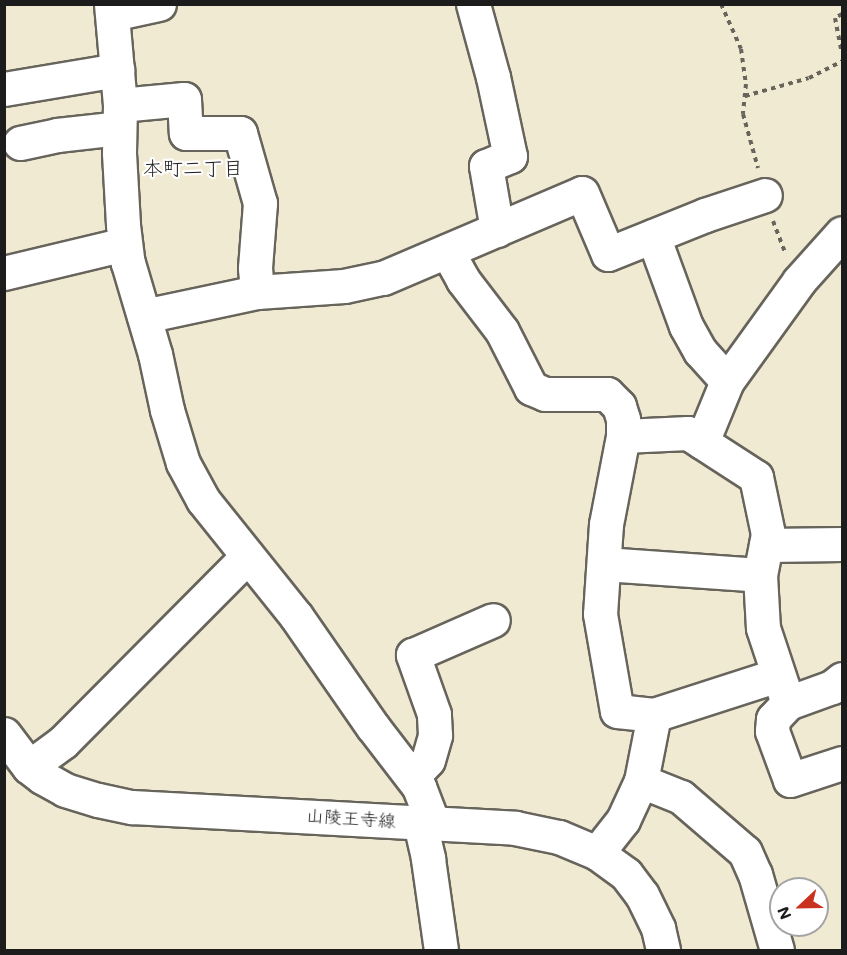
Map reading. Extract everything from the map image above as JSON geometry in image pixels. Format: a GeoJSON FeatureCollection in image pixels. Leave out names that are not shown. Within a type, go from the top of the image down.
{"type":"FeatureCollection","features":[{"type":"Feature","properties":{"kind":"street"},"geometry":{"type":"LineString","coordinates":[[159,4],[112,9],[120,116],[125,243],[128,263],[144,316],[167,410],[183,463],[203,500],[296,616],[373,727],[419,787],[426,823],[428,859],[441,951]]}},
{"type":"Feature","properties":{"kind":"street"},"geometry":{"type":"LineString","coordinates":[[473,4],[493,77],[510,156],[486,166],[497,230]]}},
{"type":"Feature","properties":{"kind":"street"},"geometry":{"type":"LineString","coordinates":[[4,89],[117,70]]}},
{"type":"Feature","properties":{"kind":"street"},"geometry":{"type":"LineString","coordinates":[[20,143],[184,99],[186,133],[240,133],[260,203],[255,268],[257,292]]}},
{"type":"Feature","properties":{"kind":"street"},"geometry":{"type":"LineString","coordinates":[[144,316],[187,305],[257,292],[345,286],[384,278],[582,193],[608,254],[765,195]]}},
{"type":"Feature","properties":{"kind":"street"},"geometry":{"type":"LineString","coordinates":[[702,442],[727,381],[798,281],[843,232]]}},
{"type":"Feature","properties":{"kind":"street"},"geometry":{"type":"LineString","coordinates":[[653,236],[686,326],[700,351],[727,381]]}},
{"type":"Feature","properties":{"kind":"street"},"geometry":{"type":"LineString","coordinates":[[4,273],[125,243]]}},
{"type":"Feature","properties":{"kind":"street"},"geometry":{"type":"LineString","coordinates":[[447,251],[463,280],[502,331],[531,388],[545,394],[607,394],[619,406],[623,419],[622,436],[606,524],[600,614],[617,711],[654,715],[783,689],[832,687],[843,680]]}},
{"type":"Feature","properties":{"kind":"street"},"geometry":{"type":"LineString","coordinates":[[622,436],[688,433],[756,477],[768,534],[763,560],[763,628],[783,689],[773,719],[772,731],[790,780],[843,763]]}},
{"type":"Feature","properties":{"kind":"street"},"geometry":{"type":"LineString","coordinates":[[604,564],[763,560],[843,544]]}},
{"type":"Feature","properties":{"kind":"street"},"geometry":{"type":"LineString","coordinates":[[29,767],[63,742],[248,556]]}},
{"type":"Feature","properties":{"kind":"street"},"geometry":{"type":"LineString","coordinates":[[412,777],[428,760],[435,735],[434,714],[413,655],[493,620]]}},
{"type":"Feature","properties":{"kind":"street"},"geometry":{"type":"LineString","coordinates":[[597,853],[623,820],[640,781],[654,715]]}},
{"type":"Feature","properties":{"kind":"street","name":"山陵王寺線"},"geometry":{"type":"LineString","coordinates":[[4,734],[29,767],[65,790],[132,807],[514,828],[559,837],[597,853],[626,874],[642,895],[658,928],[663,951]]}},
{"type":"Feature","properties":{"kind":"street"},"geometry":{"type":"LineString","coordinates":[[640,781],[681,797],[745,852],[755,874],[777,951]]}},
{"type":"Feature","properties":{"kind":"path"},"geometry":{"type":"LineString","coordinates":[[721,4],[741,49],[745,71],[743,114],[765,195],[789,265],[798,281]]}},
{"type":"Feature","properties":{"kind":"path"},"geometry":{"type":"LineString","coordinates":[[843,14],[835,18],[843,53]]}},
{"type":"Feature","properties":{"kind":"path"},"geometry":{"type":"LineString","coordinates":[[745,96],[809,78],[843,61]]}},
{"type":"Feature","properties":{"kind":"district","name":"本町二丁目"},"geometry":{"type":"Point","coordinates":[193,167]}}]}
